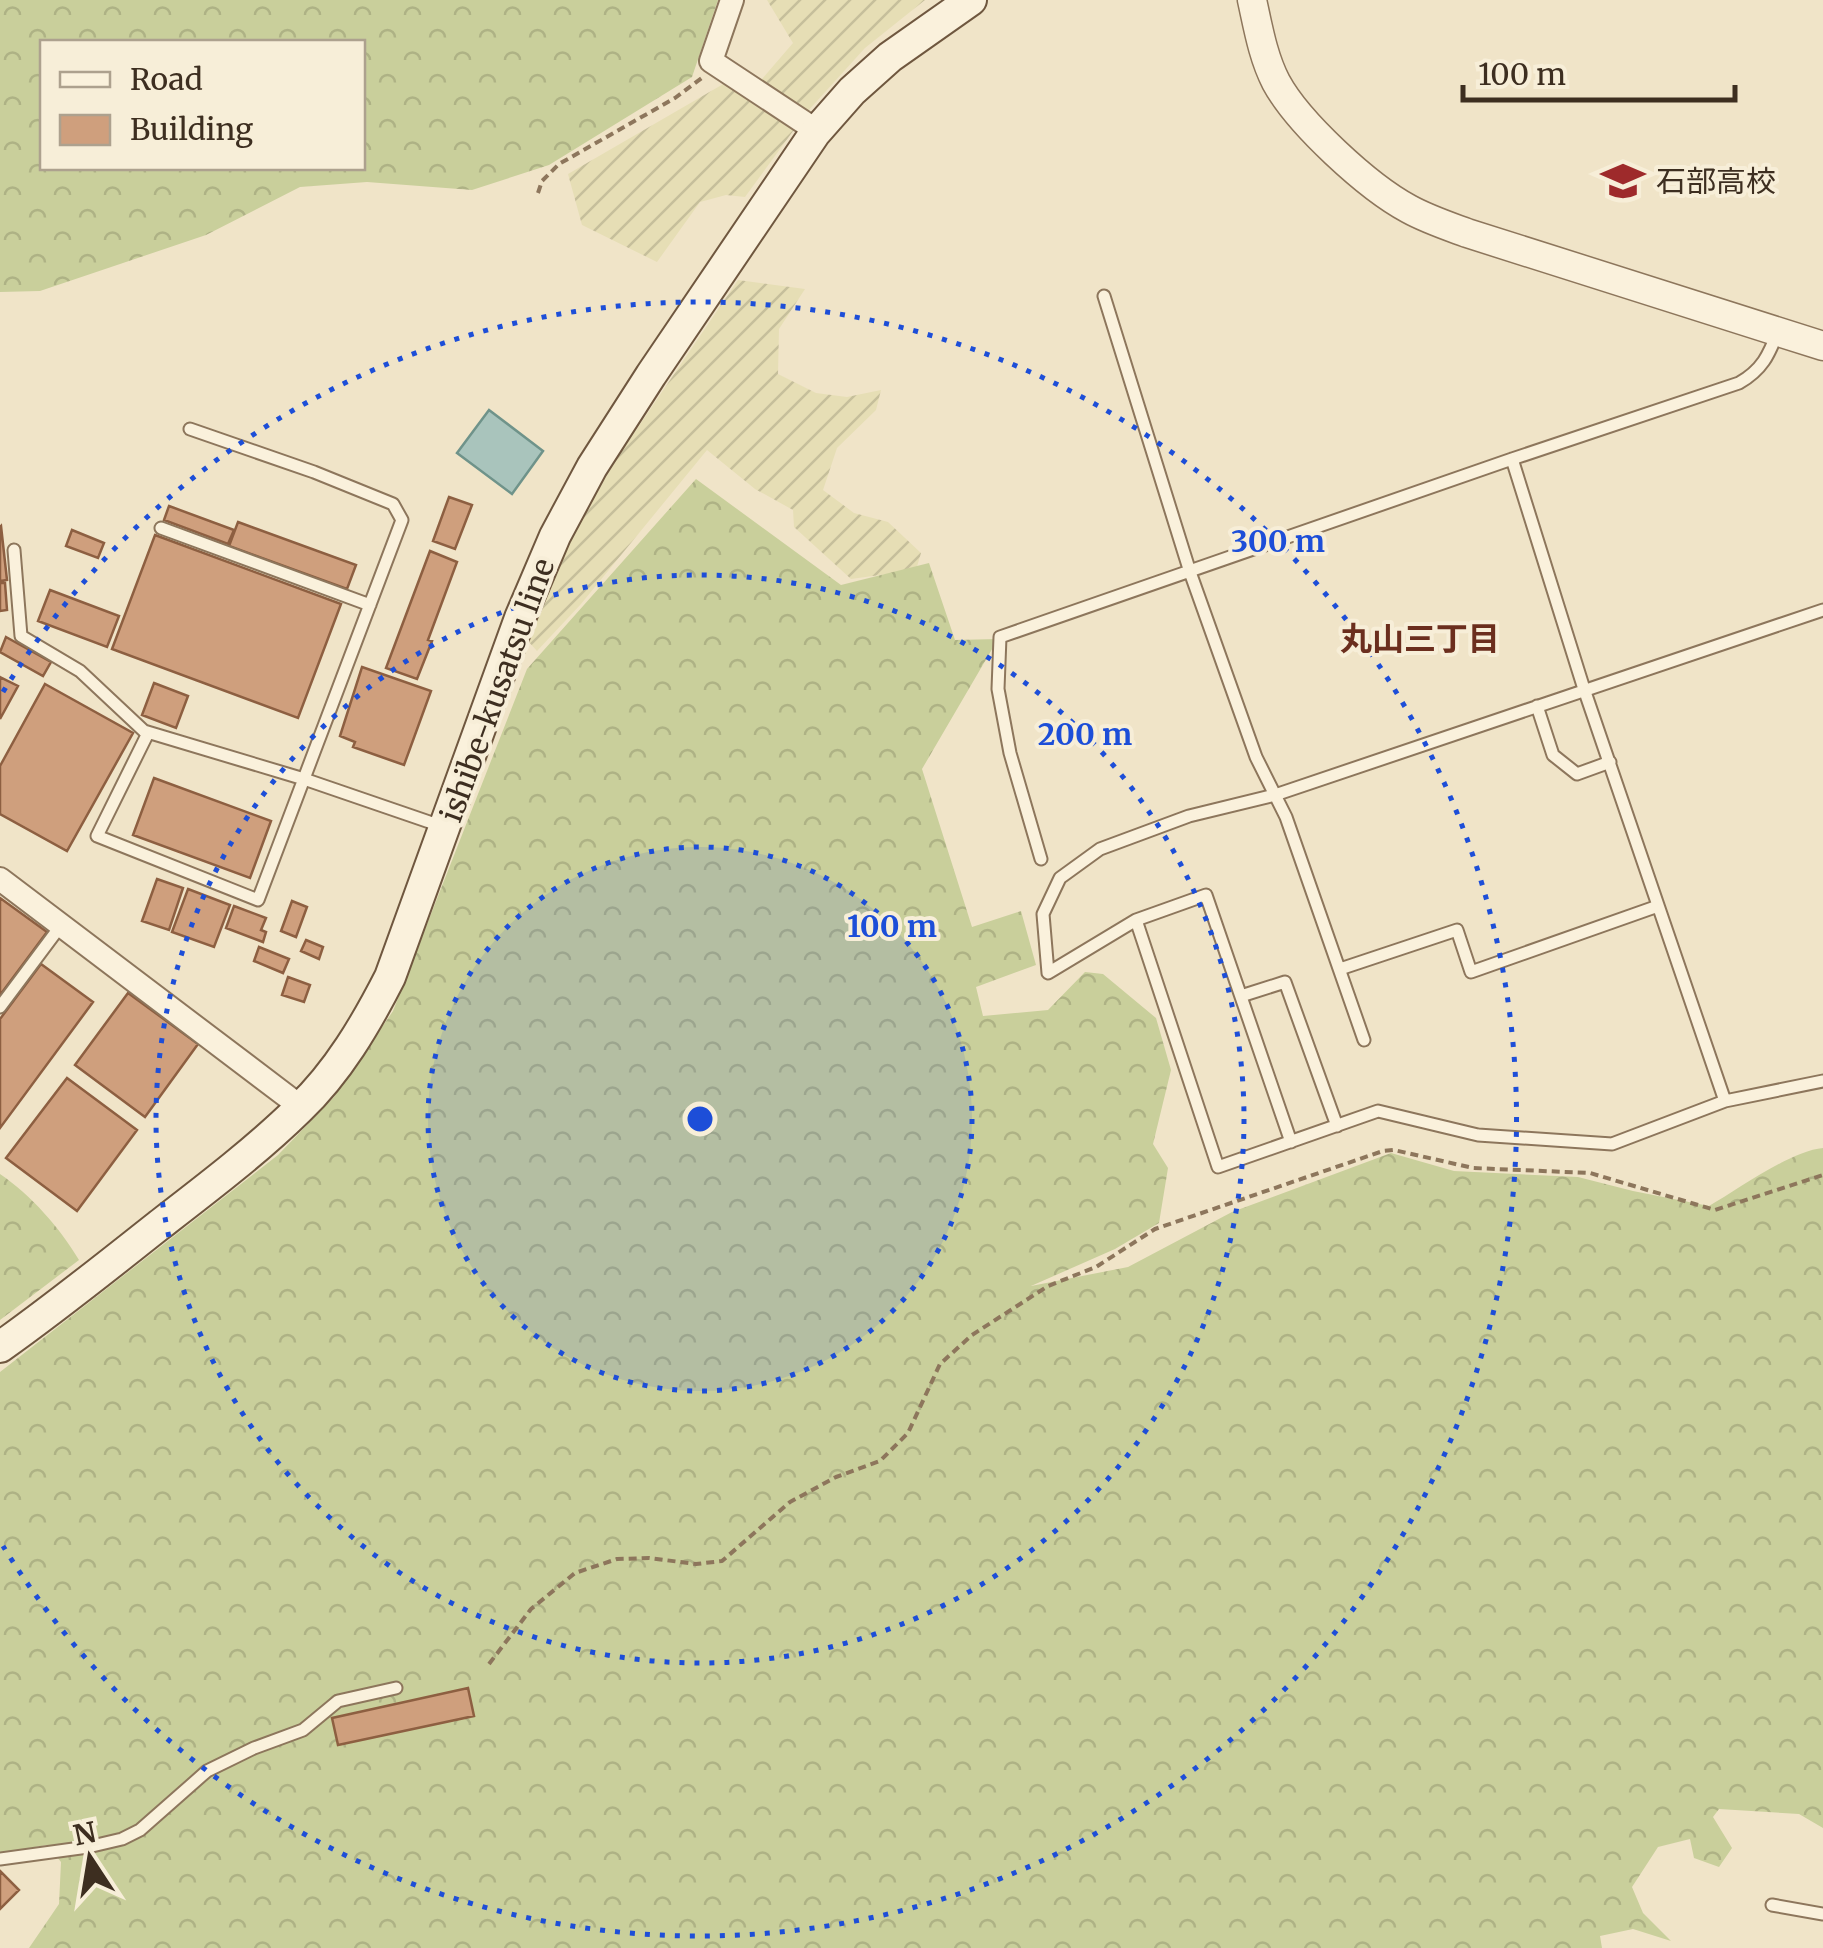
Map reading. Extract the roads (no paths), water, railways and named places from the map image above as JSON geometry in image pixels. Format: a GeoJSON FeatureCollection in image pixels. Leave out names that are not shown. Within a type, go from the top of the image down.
{"type":"FeatureCollection","features":[{"type":"Feature","properties":{"kind":"main road","name":"ishibe-kusatsu line"},"geometry":{"type":"LineString","coordinates":[[0,1347],[48,1314],[210,1186],[302,1107],[340,1060],[390,977],[520,618],[555,536],[592,467],[817,131],[890,57],[971,0]]}},
{"type":"Feature","properties":{"kind":"street"},"geometry":{"type":"LineString","coordinates":[[732,0],[711,61],[817,131]]}},
{"type":"Feature","properties":{"kind":"street"},"geometry":{"type":"LineString","coordinates":[[1252,0],[1265,53],[1288,101],[1342,157],[1390,198],[1413,212],[1466,234],[1823,346]]}},
{"type":"Feature","properties":{"kind":"street"},"geometry":{"type":"LineString","coordinates":[[0,878],[302,1107]]}},
{"type":"Feature","properties":{"kind":"lane"},"geometry":{"type":"LineString","coordinates":[[1104,296],[1190,572],[1256,757],[1286,817],[1364,1040]]}},
{"type":"Feature","properties":{"kind":"lane"},"geometry":{"type":"LineString","coordinates":[[1041,859],[1010,753],[998,690],[1000,637],[1739,383],[1760,368],[1778,331]]}},
{"type":"Feature","properties":{"kind":"lane"},"geometry":{"type":"LineString","coordinates":[[148,733],[97,836],[258,900],[402,520],[394,504],[190,428]]}},
{"type":"Feature","properties":{"kind":"lane"},"geometry":{"type":"LineString","coordinates":[[1512,459],[1584,689],[1725,1102]]}},
{"type":"Feature","properties":{"kind":"lane"},"geometry":{"type":"LineString","coordinates":[[161,528],[370,605]]}},
{"type":"Feature","properties":{"kind":"lane"},"geometry":{"type":"LineString","coordinates":[[14,550],[20,636],[80,670],[144,732],[304,779],[445,828]]}},
{"type":"Feature","properties":{"kind":"lane"},"geometry":{"type":"LineString","coordinates":[[1291,1142],[1206,895],[1136,920],[1048,974],[1043,914],[1060,878],[1100,849],[1189,816],[1276,795],[1823,610]]}},
{"type":"Feature","properties":{"kind":"lane"},"geometry":{"type":"LineString","coordinates":[[1536,706],[1554,755],[1576,774],[1610,762]]}},
{"type":"Feature","properties":{"kind":"lane"},"geometry":{"type":"LineString","coordinates":[[1340,970],[1457,930],[1471,972],[1658,906]]}},
{"type":"Feature","properties":{"kind":"lane"},"geometry":{"type":"LineString","coordinates":[[1136,920],[1218,1167],[1378,1111],[1478,1135],[1612,1144],[1725,1102],[1823,1081]]}},
{"type":"Feature","properties":{"kind":"lane"},"geometry":{"type":"LineString","coordinates":[[0,1007],[62,924]]}},
{"type":"Feature","properties":{"kind":"lane"},"geometry":{"type":"LineString","coordinates":[[1242,996],[1285,982],[1337,1126]]}},
{"type":"Feature","properties":{"kind":"lane"},"geometry":{"type":"LineString","coordinates":[[0,1859],[122,1839],[140,1830],[207,1771],[303,1730],[338,1701],[396,1688]]}},
{"type":"Feature","properties":{"kind":"lane"},"geometry":{"type":"LineString","coordinates":[[1772,1906],[1823,1914]]}},
{"type":"Feature","properties":{"kind":"water"},"geometry":{"type":"Polygon","coordinates":[[[489,410],[543,451],[512,494],[457,453],[489,410]]]}},
{"type":"Feature","properties":{"kind":"place","name":"石部高校"},"geometry":{"type":"Point","coordinates":[1623,181]}},
{"type":"Feature","properties":{"kind":"district","name":"丸山三丁目"},"geometry":{"type":"Point","coordinates":[1420,639]}}]}
